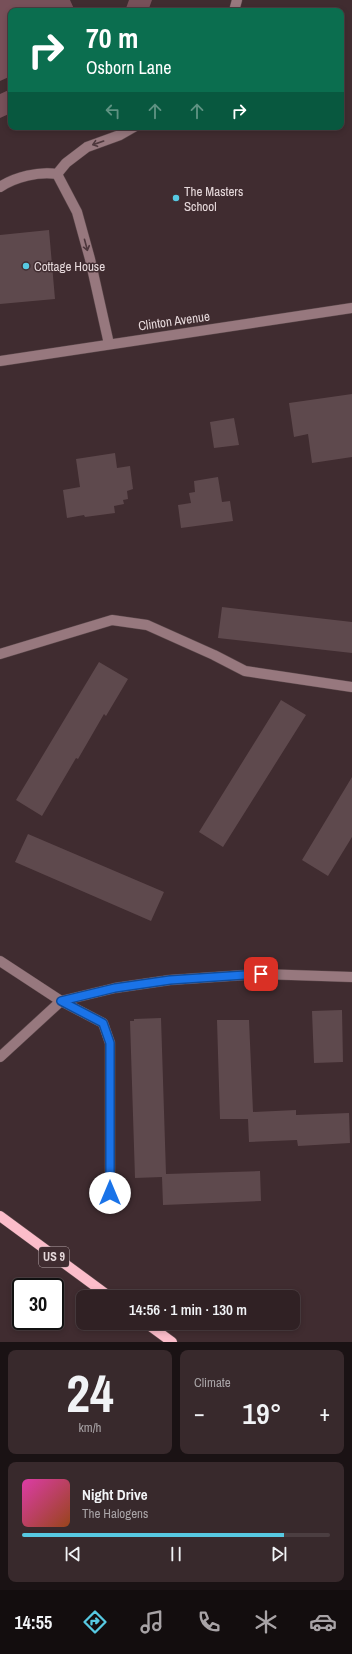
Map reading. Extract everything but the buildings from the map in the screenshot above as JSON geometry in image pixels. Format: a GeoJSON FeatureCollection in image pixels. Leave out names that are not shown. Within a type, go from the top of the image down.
{"type":"FeatureCollection","features":[{"type":"Feature","properties":{"kind":"main road","name":"US 9"},"geometry":{"type":"LineString","coordinates":[[0,1216],[100,1290]]}},
{"type":"Feature","properties":{"kind":"main road"},"geometry":{"type":"LineString","coordinates":[[156,1330],[172,1342]]}},
{"type":"Feature","properties":{"kind":"street"},"geometry":{"type":"LineString","coordinates":[[0,187],[7,182],[27,176],[57,174],[66,163],[87,147],[120,135],[129,130]]}},
{"type":"Feature","properties":{"kind":"street"},"geometry":{"type":"LineString","coordinates":[[57,174],[77,212],[90,259],[109,344]]}},
{"type":"Feature","properties":{"kind":"street","name":"Clinton Avenue"},"geometry":{"type":"LineString","coordinates":[[0,361],[352,308]]}},
{"type":"Feature","properties":{"kind":"street"},"geometry":{"type":"LineString","coordinates":[[0,654],[112,620],[147,625],[214,654],[245,671],[352,687]]}},
{"type":"Feature","properties":{"kind":"street"},"geometry":{"type":"LineString","coordinates":[[0,961],[61,1001],[103,1023],[110,1043],[110,1193]]}},
{"type":"Feature","properties":{"kind":"street"},"geometry":{"type":"LineString","coordinates":[[0,1057],[61,1001],[115,988],[170,980],[261,974],[352,977]]}},
{"type":"Feature","properties":{"kind":"shaded area"},"geometry":{"type":"Polygon","coordinates":[[[0,0],[70,0],[74,8],[8,8],[8,77],[0,81],[0,0]]]}},
{"type":"Feature","properties":{"kind":"shaded area"},"geometry":{"type":"Polygon","coordinates":[[[129,0],[152,0],[149,8],[126,8],[129,0]]]}},
{"type":"Feature","properties":{"kind":"shaded area"},"geometry":{"type":"Polygon","coordinates":[[[8,90],[8,114],[0,118],[0,94],[8,90]]]}},
{"type":"Feature","properties":{"kind":"place","name":"The Masters School"},"geometry":{"type":"Point","coordinates":[176,198]}},
{"type":"Feature","properties":{"kind":"place","name":"Cottage House"},"geometry":{"type":"Point","coordinates":[26,266]}},
{"type":"Feature","properties":{"kind":"route"},"geometry":{"type":"LineString","coordinates":[[110,1193],[110,1043],[103,1023],[61,1001],[115,988],[170,980],[261,974]]}}]}
